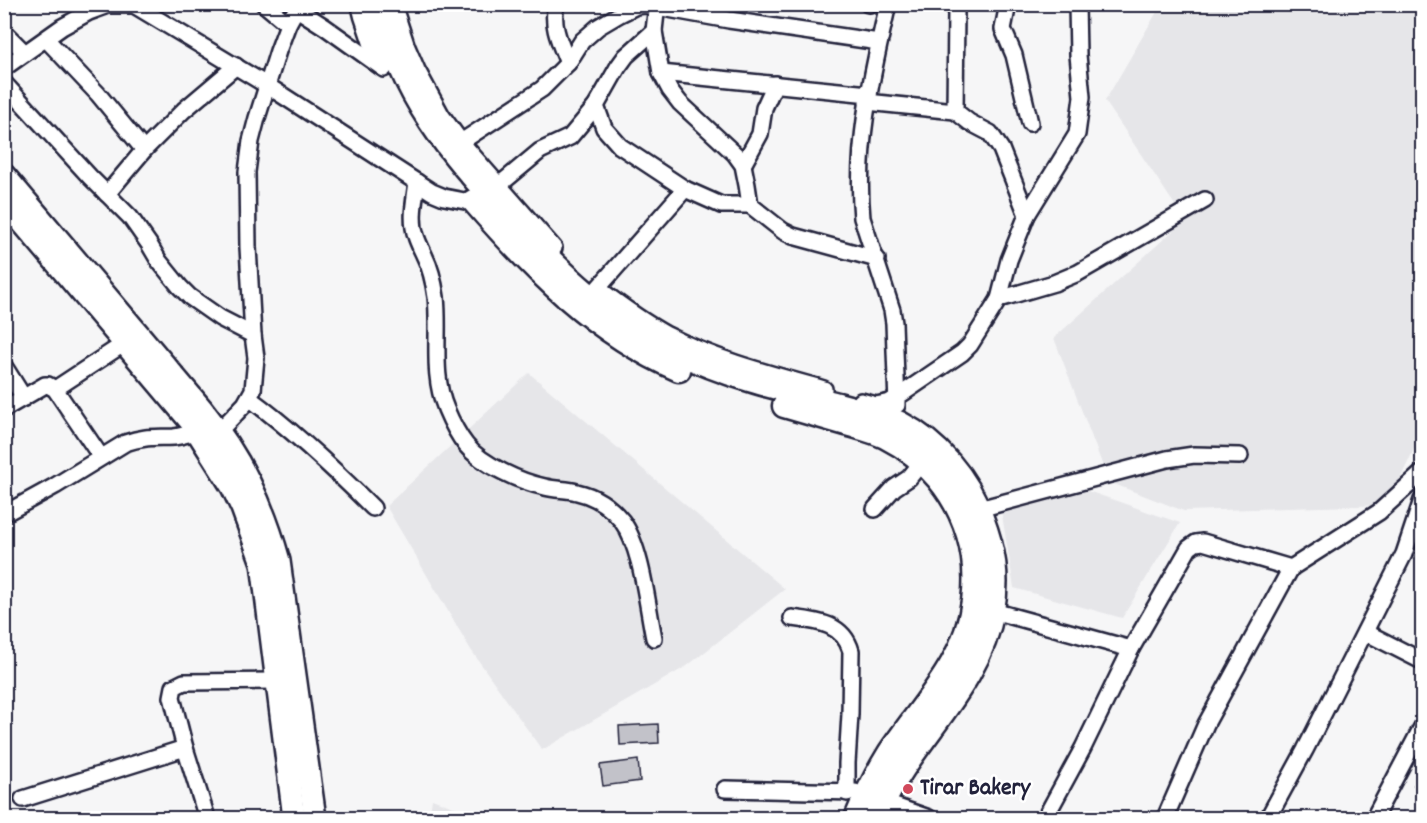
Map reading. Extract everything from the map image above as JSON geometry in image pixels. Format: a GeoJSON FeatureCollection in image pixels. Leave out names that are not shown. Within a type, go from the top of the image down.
{"type":"FeatureCollection","features":[{"type":"Feature","properties":{"kind":"main road"},"geometry":{"type":"LineString","coordinates":[[363,4],[372,37],[389,81],[422,136],[438,159],[487,194]]}},
{"type":"Feature","properties":{"kind":"main road"},"geometry":{"type":"LineString","coordinates":[[380,4],[394,54],[414,98],[439,135],[487,194],[542,275],[577,308],[634,348],[681,370],[729,389],[882,436],[959,475],[979,510],[994,559],[993,610],[988,631],[976,661],[957,693],[899,774],[869,801],[856,819]]}},
{"type":"Feature","properties":{"kind":"main road"},"geometry":{"type":"LineString","coordinates":[[4,175],[220,430],[250,480],[271,531],[276,681],[297,818]]}},
{"type":"Feature","properties":{"kind":"main road"},"geometry":{"type":"LineString","coordinates":[[4,201],[198,432],[232,488],[271,562],[297,818]]}},
{"type":"Feature","properties":{"kind":"main road"},"geometry":{"type":"LineString","coordinates":[[523,245],[565,274],[605,309],[678,353],[736,376],[896,413],[929,442],[931,462],[942,484],[955,502],[971,544],[975,596],[960,648],[889,753],[869,801]]}},
{"type":"Feature","properties":{"kind":"street"},"geometry":{"type":"LineString","coordinates":[[264,4],[288,24]]}},
{"type":"Feature","properties":{"kind":"street"},"geometry":{"type":"LineString","coordinates":[[393,4],[417,70],[442,116],[461,142],[487,194],[556,250],[598,288],[647,323],[697,348],[896,413]]}},
{"type":"Feature","properties":{"kind":"street"},"geometry":{"type":"LineString","coordinates":[[556,4],[554,24],[568,63]]}},
{"type":"Feature","properties":{"kind":"street"},"geometry":{"type":"LineString","coordinates":[[888,4],[868,98],[860,153],[860,202],[862,218],[892,310],[896,413]]}},
{"type":"Feature","properties":{"kind":"street"},"geometry":{"type":"LineString","coordinates":[[954,4],[956,10],[955,111]]}},
{"type":"Feature","properties":{"kind":"street"},"geometry":{"type":"LineString","coordinates":[[1008,4],[1003,29],[1014,55],[1030,123]]}},
{"type":"Feature","properties":{"kind":"street"},"geometry":{"type":"LineString","coordinates":[[896,413],[970,345],[999,299],[1010,260],[1028,215],[1077,134],[1082,97],[1077,4]]}},
{"type":"Feature","properties":{"kind":"street"},"geometry":{"type":"LineString","coordinates":[[4,68],[74,19],[108,5],[133,5],[236,66],[444,198],[487,194],[540,151],[570,137],[596,106],[626,56],[654,31]]}},
{"type":"Feature","properties":{"kind":"street"},"geometry":{"type":"LineString","coordinates":[[461,142],[542,90],[568,63],[582,41],[598,27],[636,6],[724,12],[879,42]]}},
{"type":"Feature","properties":{"kind":"street"},"geometry":{"type":"LineString","coordinates":[[657,6],[654,31],[662,73],[670,90],[680,103],[735,154],[743,165],[750,205]]}},
{"type":"Feature","properties":{"kind":"street"},"geometry":{"type":"LineString","coordinates":[[220,430],[245,405],[253,390],[256,375],[248,247],[247,172],[257,118],[288,24],[298,7],[384,69]]}},
{"type":"Feature","properties":{"kind":"street"},"geometry":{"type":"LineString","coordinates":[[4,32],[26,53]]}},
{"type":"Feature","properties":{"kind":"street"},"geometry":{"type":"LineString","coordinates":[[46,39],[98,94],[144,150]]}},
{"type":"Feature","properties":{"kind":"street"},"geometry":{"type":"LineString","coordinates":[[107,194],[144,150],[184,110],[236,66]]}},
{"type":"Feature","properties":{"kind":"street"},"geometry":{"type":"LineString","coordinates":[[662,73],[775,84],[955,111],[969,122],[990,133],[998,142],[1028,215]]}},
{"type":"Feature","properties":{"kind":"street"},"geometry":{"type":"LineString","coordinates":[[4,83],[134,223],[159,261],[180,287],[206,309],[253,335]]}},
{"type":"Feature","properties":{"kind":"street"},"geometry":{"type":"LineString","coordinates":[[743,165],[760,134],[764,108],[775,84]]}},
{"type":"Feature","properties":{"kind":"street"},"geometry":{"type":"LineString","coordinates":[[596,106],[604,128],[620,146],[685,189],[721,205],[750,205],[793,236],[877,259]]}},
{"type":"Feature","properties":{"kind":"street"},"geometry":{"type":"LineString","coordinates":[[417,182],[414,207],[415,235],[427,260],[435,291],[440,392],[455,428],[466,446],[495,467],[543,487],[589,495],[612,510],[631,537],[639,558],[654,639]]}},
{"type":"Feature","properties":{"kind":"street"},"geometry":{"type":"LineString","coordinates":[[598,288],[685,189]]}},
{"type":"Feature","properties":{"kind":"street"},"geometry":{"type":"LineString","coordinates":[[999,299],[1054,283],[1078,273],[1205,200]]}},
{"type":"Feature","properties":{"kind":"street"},"geometry":{"type":"LineString","coordinates":[[55,389],[125,344]]}},
{"type":"Feature","properties":{"kind":"street"},"geometry":{"type":"LineString","coordinates":[[4,366],[24,398]]}},
{"type":"Feature","properties":{"kind":"street"},"geometry":{"type":"LineString","coordinates":[[4,409],[45,386],[51,386],[100,457]]}},
{"type":"Feature","properties":{"kind":"street"},"geometry":{"type":"LineString","coordinates":[[249,398],[276,417],[373,508]]}},
{"type":"Feature","properties":{"kind":"street"},"geometry":{"type":"LineString","coordinates":[[4,514],[125,443],[138,438],[175,437],[198,432]]}},
{"type":"Feature","properties":{"kind":"street"},"geometry":{"type":"LineString","coordinates":[[979,510],[1167,459],[1194,455],[1240,456]]}},
{"type":"Feature","properties":{"kind":"street"},"geometry":{"type":"LineString","coordinates":[[875,509],[894,488],[931,462]]}},
{"type":"Feature","properties":{"kind":"street"},"geometry":{"type":"LineString","coordinates":[[1165,819],[1206,724],[1291,568],[1379,512],[1422,473]]}},
{"type":"Feature","properties":{"kind":"street"},"geometry":{"type":"LineString","coordinates":[[1268,819],[1404,554],[1422,500]]}},
{"type":"Feature","properties":{"kind":"street"},"geometry":{"type":"LineString","coordinates":[[1045,819],[1083,748],[1131,649],[1189,548],[1203,542],[1291,568]]}},
{"type":"Feature","properties":{"kind":"street"},"geometry":{"type":"LineString","coordinates":[[993,610],[1131,649]]}},
{"type":"Feature","properties":{"kind":"street"},"geometry":{"type":"LineString","coordinates":[[792,618],[818,621],[839,631],[849,642],[851,651],[850,714],[847,763],[869,801]]}},
{"type":"Feature","properties":{"kind":"street"},"geometry":{"type":"LineString","coordinates":[[1365,632],[1422,661]]}},
{"type":"Feature","properties":{"kind":"street"},"geometry":{"type":"LineString","coordinates":[[207,819],[184,748],[172,697],[174,687],[184,682],[276,681]]}},
{"type":"Feature","properties":{"kind":"street"},"geometry":{"type":"LineString","coordinates":[[1374,819],[1422,726]]}},
{"type":"Feature","properties":{"kind":"street"},"geometry":{"type":"LineString","coordinates":[[23,799],[184,748]]}},
{"type":"Feature","properties":{"kind":"street"},"geometry":{"type":"LineString","coordinates":[[725,789],[869,801],[928,819]]}},
{"type":"Feature","properties":{"kind":"shaded area"},"geometry":{"type":"Polygon","coordinates":[[[1161,5],[1422,5],[1422,432],[1388,505],[1184,511],[1109,482],[1054,338],[1185,220],[1105,101],[1161,5]]]}},
{"type":"Feature","properties":{"kind":"shaded area"},"geometry":{"type":"Polygon","coordinates":[[[529,373],[785,589],[687,666],[542,750],[471,650],[386,506],[529,373]]]}},
{"type":"Feature","properties":{"kind":"shaded area"},"geometry":{"type":"Polygon","coordinates":[[[1085,490],[1180,523],[1122,618],[1014,588],[1001,509],[1085,490]]]}},
{"type":"Feature","properties":{"kind":"shaded area"},"geometry":{"type":"Polygon","coordinates":[[[432,799],[469,813],[471,818],[429,818],[432,799]]]}},
{"type":"Feature","properties":{"kind":"building"},"geometry":{"type":"Polygon","coordinates":[[[658,724],[659,743],[620,745],[619,726],[658,724]]]}},
{"type":"Feature","properties":{"kind":"building"},"geometry":{"type":"Polygon","coordinates":[[[638,760],[640,781],[603,786],[600,765],[638,760]]]}},
{"type":"Feature","properties":{"kind":"building"},"geometry":{"type":"Polygon","coordinates":[[[1422,770],[1422,792],[1414,785],[1422,770]]]}},
{"type":"Feature","properties":{"kind":"building"},"geometry":{"type":"Polygon","coordinates":[[[622,815],[622,818],[586,818],[622,815]]]}},
{"type":"Feature","properties":{"kind":"place","name":"Tirar Bakery"},"geometry":{"type":"Point","coordinates":[908,789]}}]}
